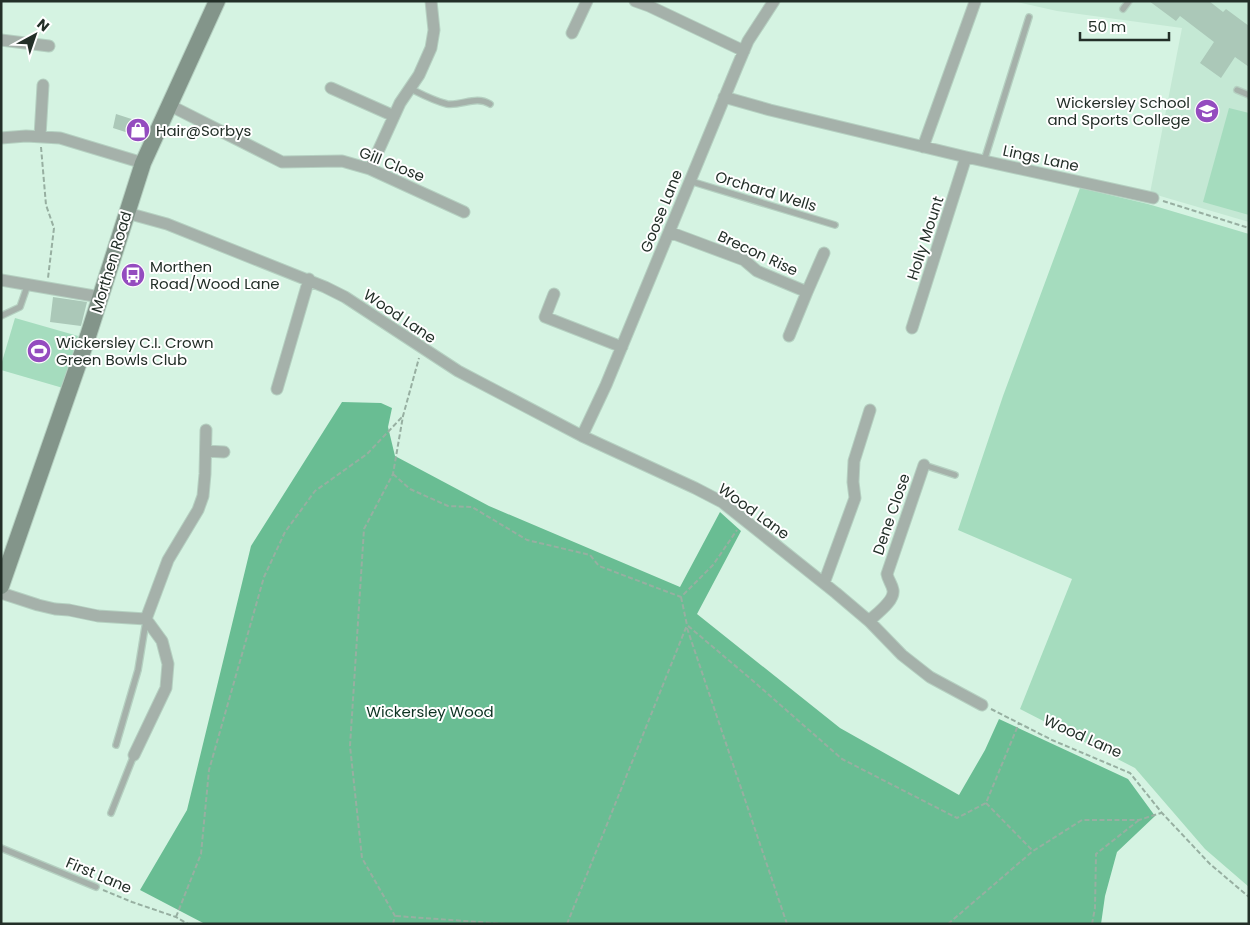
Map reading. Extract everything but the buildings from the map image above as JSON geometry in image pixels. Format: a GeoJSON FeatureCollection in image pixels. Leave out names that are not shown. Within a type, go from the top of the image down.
{"type":"FeatureCollection","features":[{"type":"Feature","properties":{"kind":"main road","name":"Morthen Road"},"geometry":{"type":"LineString","coordinates":[[1,586],[100,297],[142,163],[218,1]]}},
{"type":"Feature","properties":{"kind":"street"},"geometry":{"type":"LineString","coordinates":[[370,169],[394,116],[409,88],[419,75],[430,48],[434,30],[434,13],[431,1]]}},
{"type":"Feature","properties":{"kind":"street"},"geometry":{"type":"LineString","coordinates":[[572,33],[587,1]]}},
{"type":"Feature","properties":{"kind":"street"},"geometry":{"type":"LineString","coordinates":[[635,1],[744,51]]}},
{"type":"Feature","properties":{"kind":"street","name":"Goose Lane"},"geometry":{"type":"LineString","coordinates":[[582,436],[622,347],[744,51],[774,1]]}},
{"type":"Feature","properties":{"kind":"street"},"geometry":{"type":"LineString","coordinates":[[923,147],[975,2]]}},
{"type":"Feature","properties":{"kind":"street"},"geometry":{"type":"LineString","coordinates":[[1,40],[49,46]]}},
{"type":"Feature","properties":{"kind":"street"},"geometry":{"type":"LineString","coordinates":[[40,136],[43,85]]}},
{"type":"Feature","properties":{"kind":"street"},"geometry":{"type":"LineString","coordinates":[[331,88],[394,116]]}},
{"type":"Feature","properties":{"kind":"street","name":"Lings Lane"},"geometry":{"type":"LineString","coordinates":[[724,97],[923,147],[1154,198]]}},
{"type":"Feature","properties":{"kind":"street","name":"Gill Close"},"geometry":{"type":"LineString","coordinates":[[169,104],[282,162],[342,161],[370,169],[464,212]]}},
{"type":"Feature","properties":{"kind":"street"},"geometry":{"type":"LineString","coordinates":[[1,138],[40,136],[60,138],[142,163]]}},
{"type":"Feature","properties":{"kind":"street","name":"Holly Mount"},"geometry":{"type":"LineString","coordinates":[[912,328],[966,157]]}},
{"type":"Feature","properties":{"kind":"street","name":"Wood Lane"},"geometry":{"type":"LineString","coordinates":[[127,213],[167,224],[308,279],[345,297],[458,371],[582,436],[722,502],[824,583],[869,621],[902,655],[930,677],[982,705]]}},
{"type":"Feature","properties":{"kind":"street","name":"Brecon Rise"},"geometry":{"type":"LineString","coordinates":[[669,232],[744,260],[757,271],[807,292]]}},
{"type":"Feature","properties":{"kind":"street","name":"Brecon Rise"},"geometry":{"type":"LineString","coordinates":[[789,336],[824,253]]}},
{"type":"Feature","properties":{"kind":"street"},"geometry":{"type":"LineString","coordinates":[[277,389],[308,279]]}},
{"type":"Feature","properties":{"kind":"street"},"geometry":{"type":"LineString","coordinates":[[1,280],[100,297]]}},
{"type":"Feature","properties":{"kind":"street"},"geometry":{"type":"LineString","coordinates":[[554,294],[545,317],[622,347]]}},
{"type":"Feature","properties":{"kind":"street"},"geometry":{"type":"LineString","coordinates":[[824,583],[855,498],[853,482],[854,461],[870,410]]}},
{"type":"Feature","properties":{"kind":"street"},"geometry":{"type":"LineString","coordinates":[[146,619],[168,560],[200,503],[205,474],[206,430]]}},
{"type":"Feature","properties":{"kind":"street"},"geometry":{"type":"LineString","coordinates":[[206,451],[224,452]]}},
{"type":"Feature","properties":{"kind":"street","name":"Dene Close"},"geometry":{"type":"LineString","coordinates":[[869,621],[891,599],[893,594],[893,588],[887,574],[924,465]]}},
{"type":"Feature","properties":{"kind":"street"},"geometry":{"type":"LineString","coordinates":[[1,593],[55,609],[98,616],[146,619]]}},
{"type":"Feature","properties":{"kind":"street"},"geometry":{"type":"LineString","coordinates":[[134,755],[166,688],[168,664],[162,641],[146,619]]}},
{"type":"Feature","properties":{"kind":"lane"},"geometry":{"type":"LineString","coordinates":[[1123,9],[1129,1]]}},
{"type":"Feature","properties":{"kind":"lane"},"geometry":{"type":"LineString","coordinates":[[984,161],[1029,17]]}},
{"type":"Feature","properties":{"kind":"lane"},"geometry":{"type":"LineString","coordinates":[[409,88],[446,104],[456,104],[470,100],[485,101],[490,104]]}},
{"type":"Feature","properties":{"kind":"lane"},"geometry":{"type":"LineString","coordinates":[[1237,90],[1249,95]]}},
{"type":"Feature","properties":{"kind":"lane","name":"Orchard Wells"},"geometry":{"type":"LineString","coordinates":[[690,181],[834,225]]}},
{"type":"Feature","properties":{"kind":"lane"},"geometry":{"type":"LineString","coordinates":[[1,316],[20,307],[28,284]]}},
{"type":"Feature","properties":{"kind":"lane"},"geometry":{"type":"LineString","coordinates":[[924,465],[956,475]]}},
{"type":"Feature","properties":{"kind":"lane"},"geometry":{"type":"LineString","coordinates":[[116,745],[138,670],[146,619]]}},
{"type":"Feature","properties":{"kind":"lane"},"geometry":{"type":"LineString","coordinates":[[111,813],[134,755]]}},
{"type":"Feature","properties":{"kind":"lane","name":"First Lane"},"geometry":{"type":"LineString","coordinates":[[1,848],[96,887]]}},
{"type":"Feature","properties":{"kind":"path"},"geometry":{"type":"LineString","coordinates":[[40,136],[46,205],[54,228],[47,288]]}},
{"type":"Feature","properties":{"kind":"path"},"geometry":{"type":"LineString","coordinates":[[1154,198],[1249,228]]}},
{"type":"Feature","properties":{"kind":"path"},"geometry":{"type":"LineString","coordinates":[[394,924],[395,916],[362,858],[350,746],[364,529],[393,474],[403,416],[421,348]]}},
{"type":"Feature","properties":{"kind":"path"},"geometry":{"type":"LineString","coordinates":[[176,917],[201,854],[209,770],[264,577],[285,532],[315,491],[367,454],[403,416]]}},
{"type":"Feature","properties":{"kind":"path"},"geometry":{"type":"LineString","coordinates":[[393,474],[410,489],[448,506],[472,507],[526,540],[590,555],[600,566],[682,597]]}},
{"type":"Feature","properties":{"kind":"path"},"geometry":{"type":"LineString","coordinates":[[682,597],[713,565],[729,540],[746,520]]}},
{"type":"Feature","properties":{"kind":"path"},"geometry":{"type":"LineString","coordinates":[[682,597],[687,625],[787,924]]}},
{"type":"Feature","properties":{"kind":"path"},"geometry":{"type":"LineString","coordinates":[[687,625],[842,759],[957,818],[986,803],[1019,723]]}},
{"type":"Feature","properties":{"kind":"path"},"geometry":{"type":"LineString","coordinates":[[568,924],[687,625]]}},
{"type":"Feature","properties":{"kind":"path","name":"Wood Lane"},"geometry":{"type":"LineString","coordinates":[[982,705],[1052,740],[1130,773],[1162,813],[1210,864],[1249,897]]}},
{"type":"Feature","properties":{"kind":"path"},"geometry":{"type":"LineString","coordinates":[[986,803],[1033,851]]}},
{"type":"Feature","properties":{"kind":"path"},"geometry":{"type":"LineString","coordinates":[[948,924],[1033,851],[1082,820],[1139,820],[1162,813]]}},
{"type":"Feature","properties":{"kind":"path"},"geometry":{"type":"LineString","coordinates":[[1092,924],[1095,908],[1096,854],[1139,820]]}},
{"type":"Feature","properties":{"kind":"path","name":"First Lane"},"geometry":{"type":"LineString","coordinates":[[96,887],[176,917],[188,924]]}},
{"type":"Feature","properties":{"kind":"path"},"geometry":{"type":"LineString","coordinates":[[395,916],[506,924]]}},
{"type":"Feature","properties":{"kind":"shaded area","name":"Wickersley School and Sports College"},"geometry":{"type":"Polygon","coordinates":[[[1013,1],[1249,1],[1249,222],[1150,193],[1182,28],[1057,11],[1013,1]]]}},
{"type":"Feature","properties":{"kind":"shaded area"},"geometry":{"type":"Polygon","coordinates":[[[1229,108],[1249,113],[1249,215],[1203,202],[1229,108]]]}},
{"type":"Feature","properties":{"kind":"shaded area"},"geometry":{"type":"Polygon","coordinates":[[[1080,188],[1148,204],[1249,234],[1249,887],[1205,849],[1135,768],[1020,709],[1072,579],[958,530],[1003,396],[1080,188]]]}},
{"type":"Feature","properties":{"kind":"shaded area","name":"Wickersley C.I. Crown Green Bowls Club"},"geometry":{"type":"Polygon","coordinates":[[[15,318],[78,336],[63,388],[1,370],[15,318]]]}},
{"type":"Feature","properties":{"kind":"green space","name":"Wickersley Wood"},"geometry":{"type":"Polygon","coordinates":[[[342,402],[381,403],[392,408],[388,427],[395,456],[489,506],[680,587],[720,512],[741,531],[697,614],[840,728],[959,795],[985,750],[999,719],[1128,779],[1155,816],[1117,852],[1105,896],[1101,924],[205,924],[140,890],[187,810],[251,546],[342,402]]]}},
{"type":"Feature","properties":{"kind":"place","name":"Wickersley School and Sports College"},"geometry":{"type":"Point","coordinates":[1207,111]}},
{"type":"Feature","properties":{"kind":"place","name":"Hair@Sorbys"},"geometry":{"type":"Point","coordinates":[138,130]}},
{"type":"Feature","properties":{"kind":"place","name":"Morthen Road/Wood Lane"},"geometry":{"type":"Point","coordinates":[133,275]}},
{"type":"Feature","properties":{"kind":"place","name":"Wickersley C.I. Crown Green Bowls Club"},"geometry":{"type":"Point","coordinates":[39,351]}}]}
